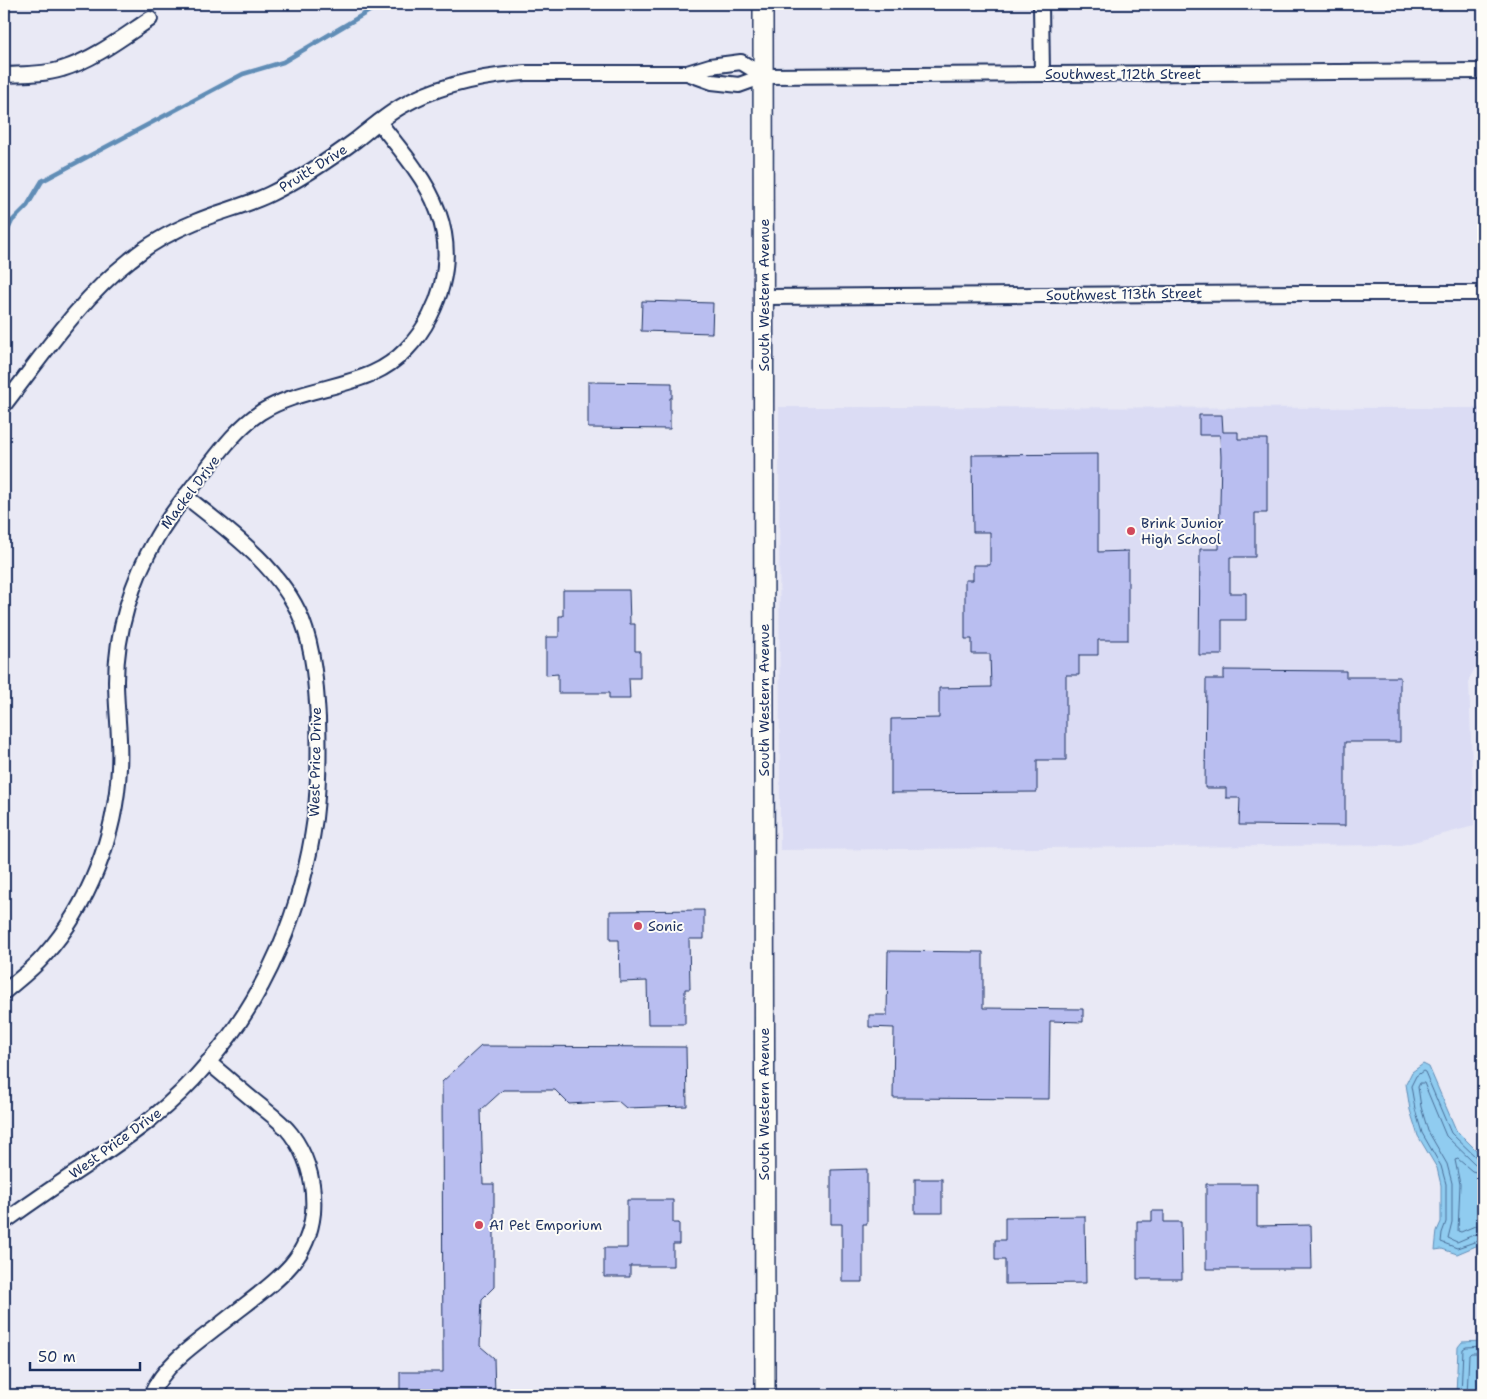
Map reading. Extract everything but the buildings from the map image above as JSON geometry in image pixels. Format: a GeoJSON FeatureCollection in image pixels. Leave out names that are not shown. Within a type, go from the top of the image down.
{"type":"FeatureCollection","features":[{"type":"Feature","properties":{"kind":"main road","name":"South Western Avenue"},"geometry":{"type":"LineString","coordinates":[[763,4],[765,1395]]}},
{"type":"Feature","properties":{"kind":"street"},"geometry":{"type":"LineString","coordinates":[[1041,4],[1042,74]]}},
{"type":"Feature","properties":{"kind":"street"},"geometry":{"type":"LineString","coordinates":[[4,75],[43,73],[71,66],[117,41],[150,19]]}},
{"type":"Feature","properties":{"kind":"street","name":"Pruitt Drive"},"geometry":{"type":"LineString","coordinates":[[4,405],[83,304],[102,284],[132,258],[195,222],[268,195],[298,179],[356,140],[401,106],[428,93],[457,83],[501,75],[525,73],[687,73],[710,66],[741,62],[764,76]]}},
{"type":"Feature","properties":{"kind":"street","name":"Southwest 112th Street"},"geometry":{"type":"LineString","coordinates":[[764,76],[1483,72]]}},
{"type":"Feature","properties":{"kind":"street","name":"Pruitt Drive"},"geometry":{"type":"LineString","coordinates":[[687,73],[712,82],[739,86],[764,76]]}},
{"type":"Feature","properties":{"kind":"street","name":"Mackel Drive"},"geometry":{"type":"LineString","coordinates":[[4,992],[43,958],[56,940],[83,898],[101,856],[116,802],[119,767],[116,677],[122,626],[141,566],[160,530],[232,438],[250,420],[268,408],[288,399],[355,380],[385,367],[409,346],[428,321],[445,275],[446,248],[442,224],[438,209],[416,170],[379,122]]}},
{"type":"Feature","properties":{"kind":"street","name":"Southwest 113th Street"},"geometry":{"type":"LineString","coordinates":[[764,297],[1483,293]]}},
{"type":"Feature","properties":{"kind":"street","name":"West Price Drive"},"geometry":{"type":"LineString","coordinates":[[4,1222],[123,1140],[153,1117],[208,1062],[253,1003],[270,970],[286,931],[307,861],[315,817],[318,734],[316,680],[302,620],[285,590],[266,565],[224,526],[186,496]]}},
{"type":"Feature","properties":{"kind":"street"},"geometry":{"type":"LineString","coordinates":[[151,1395],[156,1383],[164,1372],[186,1351],[265,1289],[292,1264],[308,1236],[312,1220],[313,1185],[308,1167],[291,1134],[208,1062]]}},
{"type":"Feature","properties":{"kind":"shaded area","name":"Brink Junior High School"},"geometry":{"type":"Polygon","coordinates":[[[779,407],[1483,408],[1483,654],[1469,679],[1474,826],[1402,845],[780,850],[779,407]]]}},
{"type":"Feature","properties":{"kind":"water"},"geometry":{"type":"Polygon","coordinates":[[[1423,1064],[1429,1067],[1456,1130],[1483,1157],[1483,1243],[1457,1254],[1442,1249],[1435,1250],[1437,1231],[1441,1222],[1441,1185],[1437,1168],[1418,1136],[1410,1110],[1406,1084],[1412,1072],[1423,1064]]]}},
{"type":"Feature","properties":{"kind":"water"},"geometry":{"type":"Polygon","coordinates":[[[1483,1341],[1483,1395],[1456,1395],[1458,1347],[1462,1342],[1483,1341]]]}},
{"type":"Feature","properties":{"kind":"waterway"},"geometry":{"type":"LineString","coordinates":[[4,238],[12,221],[27,206],[42,181],[243,74],[283,62],[381,4]]}},
{"type":"Feature","properties":{"kind":"place","name":"Brink Junior High School"},"geometry":{"type":"Point","coordinates":[1131,531]}},
{"type":"Feature","properties":{"kind":"place","name":"Sonic"},"geometry":{"type":"Point","coordinates":[638,926]}},
{"type":"Feature","properties":{"kind":"place","name":"A1 Pet Emporium"},"geometry":{"type":"Point","coordinates":[479,1225]}}]}
